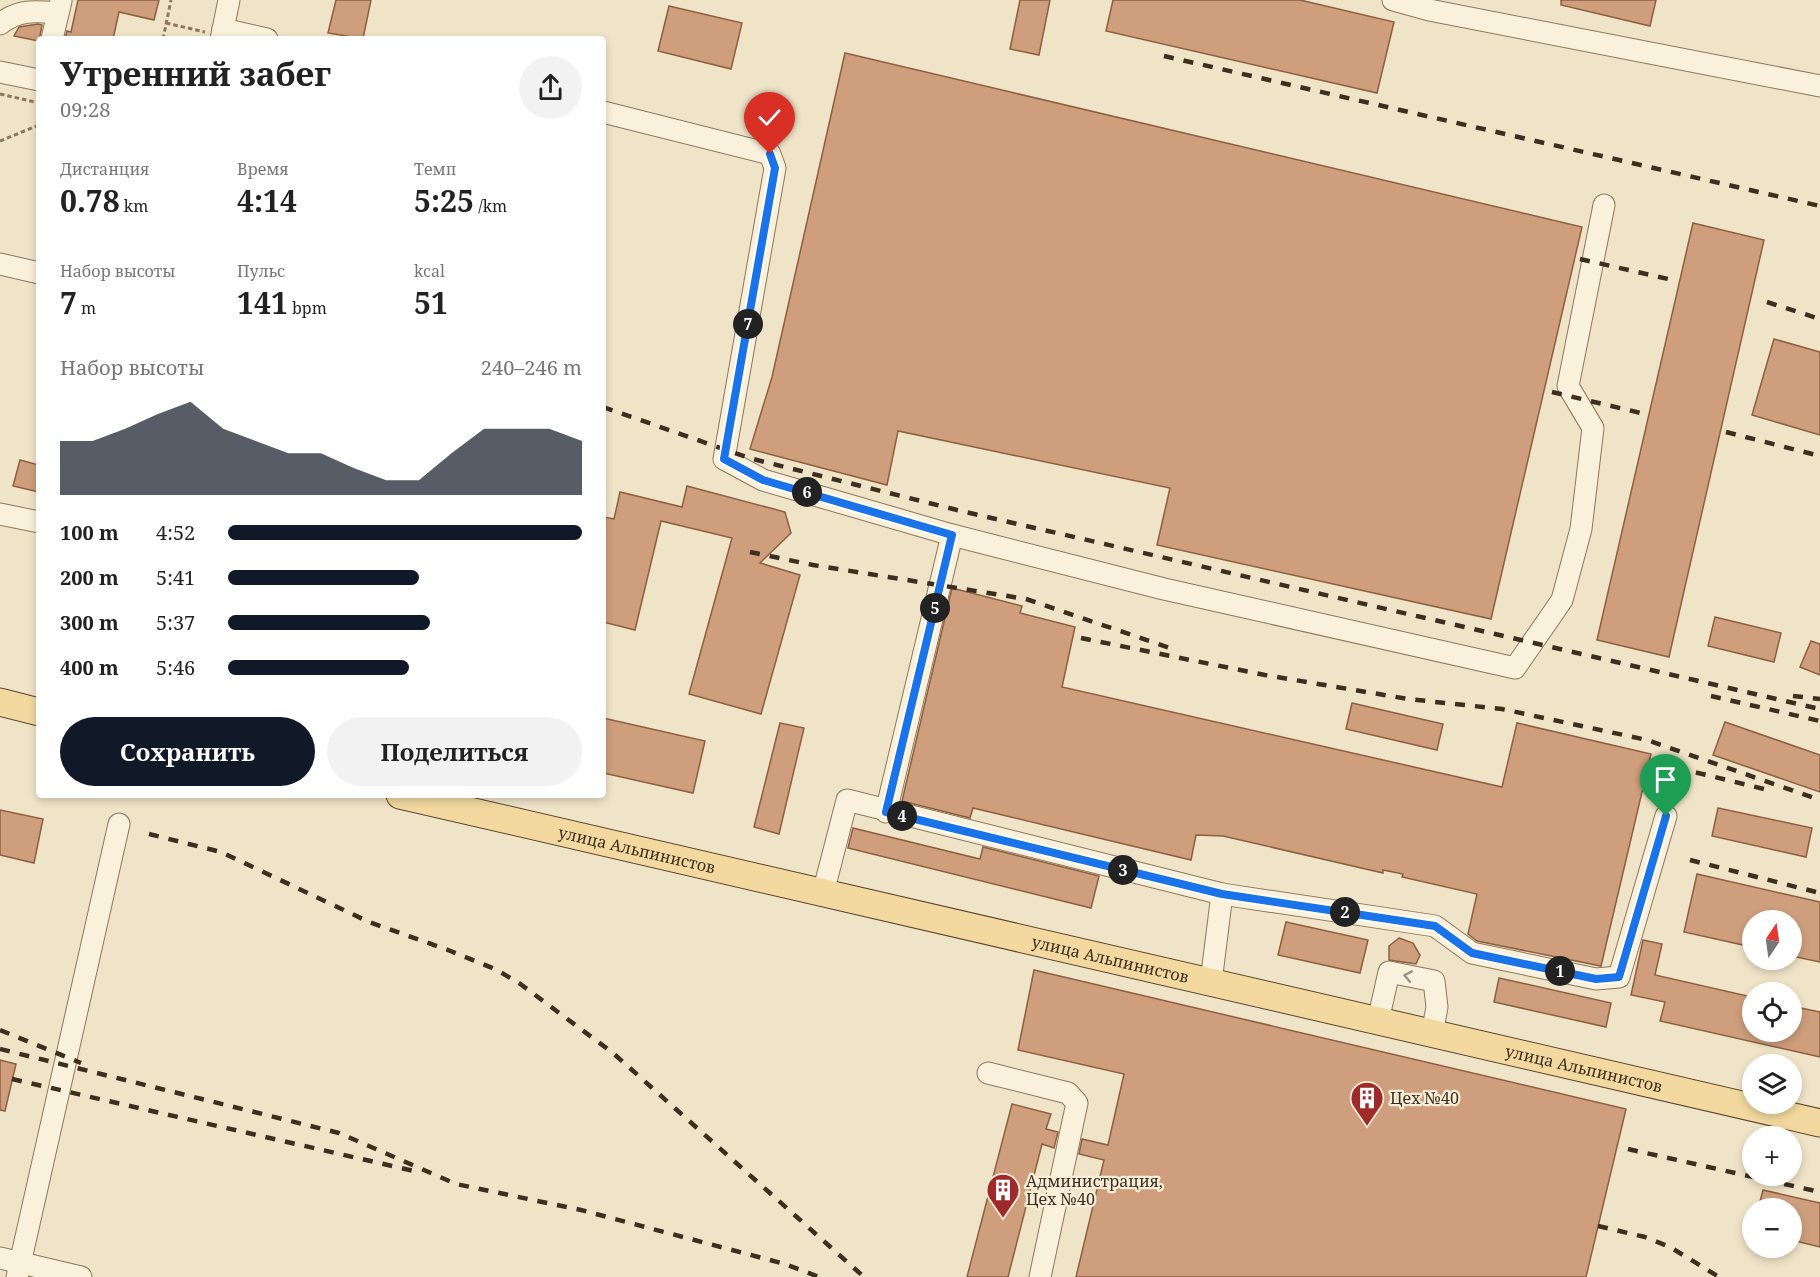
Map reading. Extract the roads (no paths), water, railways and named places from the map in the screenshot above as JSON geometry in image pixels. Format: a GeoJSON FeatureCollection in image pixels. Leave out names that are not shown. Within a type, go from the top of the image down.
{"type":"FeatureCollection","features":[{"type":"Feature","properties":{"kind":"main road"},"geometry":{"type":"LineString","coordinates":[[0,702],[36,710]]}},
{"type":"Feature","properties":{"kind":"main road","name":"улица Альпинистов"},"geometry":{"type":"LineString","coordinates":[[419,798],[1820,1123]]}},
{"type":"Feature","properties":{"kind":"street"},"geometry":{"type":"LineString","coordinates":[[222,35],[230,0]]}},
{"type":"Feature","properties":{"kind":"street"},"geometry":{"type":"LineString","coordinates":[[1393,0],[1429,10],[1820,86]]}},
{"type":"Feature","properties":{"kind":"street"},"geometry":{"type":"LineString","coordinates":[[0,24],[14,13],[59,6],[53,36]]}},
{"type":"Feature","properties":{"kind":"street"},"geometry":{"type":"LineString","coordinates":[[0,72],[36,79]]}},
{"type":"Feature","properties":{"kind":"street"},"geometry":{"type":"LineString","coordinates":[[606,113],[770,154],[775,168],[724,459],[763,480],[952,535],[1164,590],[1515,668],[1562,600],[1581,529],[1593,428],[1568,386],[1604,205]]}},
{"type":"Feature","properties":{"kind":"street"},"geometry":{"type":"LineString","coordinates":[[0,264],[36,272]]}},
{"type":"Feature","properties":{"kind":"street"},"geometry":{"type":"LineString","coordinates":[[0,514],[36,521]]}},
{"type":"Feature","properties":{"kind":"street"},"geometry":{"type":"LineString","coordinates":[[886,812],[952,535]]}},
{"type":"Feature","properties":{"kind":"street"},"geometry":{"type":"LineString","coordinates":[[823,893],[847,800],[886,812],[1222,894],[1435,926],[1472,953],[1596,979],[1619,977],[1666,816]]}},
{"type":"Feature","properties":{"kind":"street"},"geometry":{"type":"LineString","coordinates":[[81,1277],[12,1266],[119,824]]}},
{"type":"Feature","properties":{"kind":"street"},"geometry":{"type":"LineString","coordinates":[[1211,982],[1222,894]]}},
{"type":"Feature","properties":{"kind":"street"},"geometry":{"type":"LineString","coordinates":[[1378,1021],[1389,972],[1434,981],[1437,1006],[1432,1034]]}},
{"type":"Feature","properties":{"kind":"street"},"geometry":{"type":"LineString","coordinates":[[988,1073],[1068,1093],[1077,1103],[1040,1277]]}},
{"type":"Feature","properties":{"kind":"railway"},"geometry":{"type":"LineString","coordinates":[[1164,56],[1820,206]]}},
{"type":"Feature","properties":{"kind":"railway"},"geometry":{"type":"LineString","coordinates":[[1580,259],[1677,281]]}},
{"type":"Feature","properties":{"kind":"railway"},"geometry":{"type":"LineString","coordinates":[[1767,302],[1820,319]]}},
{"type":"Feature","properties":{"kind":"railway"},"geometry":{"type":"LineString","coordinates":[[1552,392],[1645,414]]}},
{"type":"Feature","properties":{"kind":"railway"},"geometry":{"type":"LineString","coordinates":[[606,408],[749,458],[957,510],[1820,709]]}},
{"type":"Feature","properties":{"kind":"railway"},"geometry":{"type":"LineString","coordinates":[[1726,432],[1820,456]]}},
{"type":"Feature","properties":{"kind":"railway"},"geometry":{"type":"LineString","coordinates":[[750,552],[813,565],[1026,599],[1170,648]]}},
{"type":"Feature","properties":{"kind":"railway"},"geometry":{"type":"LineString","coordinates":[[1081,638],[1265,675],[1408,699],[1502,709],[1647,740],[1820,800]]}},
{"type":"Feature","properties":{"kind":"railway"},"geometry":{"type":"LineString","coordinates":[[1711,696],[1820,721]]}},
{"type":"Feature","properties":{"kind":"railway"},"geometry":{"type":"LineString","coordinates":[[1793,696],[1820,699]]}},
{"type":"Feature","properties":{"kind":"railway"},"geometry":{"type":"LineString","coordinates":[[1657,763],[1764,789]]}},
{"type":"Feature","properties":{"kind":"railway"},"geometry":{"type":"LineString","coordinates":[[149,834],[221,852],[369,922],[495,969],[519,983],[613,1053],[864,1277]]}},
{"type":"Feature","properties":{"kind":"railway"},"geometry":{"type":"LineString","coordinates":[[1690,860],[1820,893]]}},
{"type":"Feature","properties":{"kind":"railway"},"geometry":{"type":"LineString","coordinates":[[0,1030],[81,1063]]}},
{"type":"Feature","properties":{"kind":"railway"},"geometry":{"type":"LineString","coordinates":[[0,1049],[339,1133],[456,1184],[581,1210],[785,1264],[819,1277]]}},
{"type":"Feature","properties":{"kind":"railway"},"geometry":{"type":"LineString","coordinates":[[12,1079],[414,1171]]}},
{"type":"Feature","properties":{"kind":"railway"},"geometry":{"type":"LineString","coordinates":[[1628,1149],[1820,1192]]}},
{"type":"Feature","properties":{"kind":"railway"},"geometry":{"type":"LineString","coordinates":[[1598,1226],[1645,1237],[1670,1247],[1719,1277]]}},
{"type":"Feature","properties":{"kind":"place","name":"Цех №40"},"geometry":{"type":"Point","coordinates":[1367,1127]}},
{"type":"Feature","properties":{"kind":"place","name":"Администрация, Цех №40"},"geometry":{"type":"Point","coordinates":[1003,1219]}}]}
